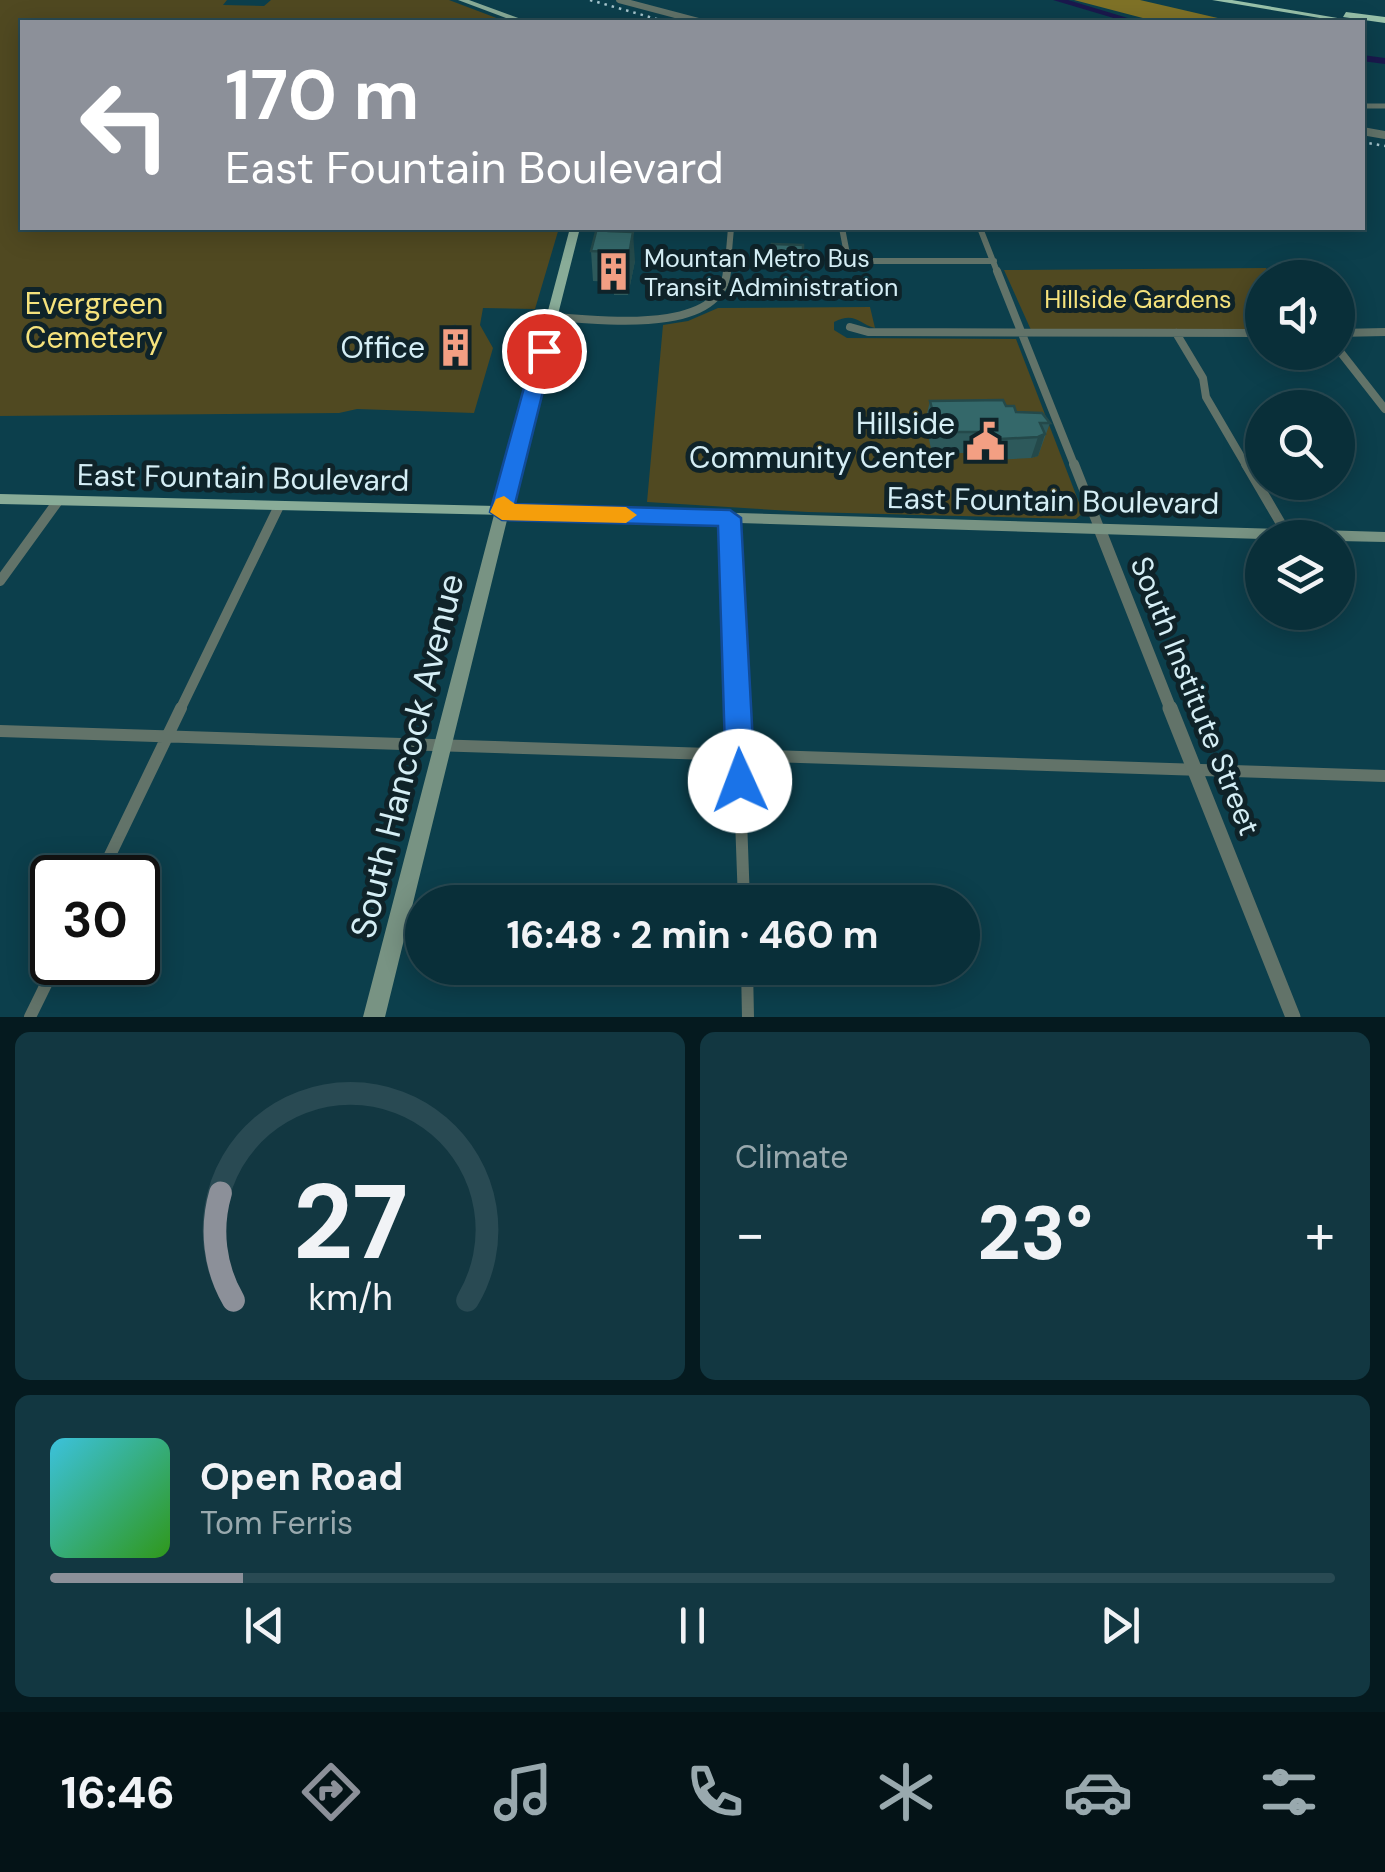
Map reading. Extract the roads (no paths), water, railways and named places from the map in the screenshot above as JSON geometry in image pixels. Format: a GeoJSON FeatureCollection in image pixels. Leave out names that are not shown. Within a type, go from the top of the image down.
{"type":"FeatureCollection","features":[{"type":"Feature","properties":{"kind":"highway"},"geometry":{"type":"LineString","coordinates":[[1216,0],[1341,20]]}},
{"type":"Feature","properties":{"kind":"highway"},"geometry":{"type":"LineString","coordinates":[[1255,0],[1385,22]]}},
{"type":"Feature","properties":{"kind":"main road"},"geometry":{"type":"LineString","coordinates":[[462,0],[517,20]]}},
{"type":"Feature","properties":{"kind":"main road"},"geometry":{"type":"LineString","coordinates":[[477,0],[518,20]]}},
{"type":"Feature","properties":{"kind":"main road"},"geometry":{"type":"LineString","coordinates":[[502,512],[574,230]]}},
{"type":"Feature","properties":{"kind":"main road","name":"East Fountain Boulevard"},"geometry":{"type":"LineString","coordinates":[[0,499],[1245,533]]}},
{"type":"Feature","properties":{"kind":"main road","name":"South Hancock Avenue"},"geometry":{"type":"LineString","coordinates":[[374,1017],[502,512]]}},
{"type":"Feature","properties":{"kind":"main road","name":"East Fountain Boulevard"},"geometry":{"type":"LineString","coordinates":[[1355,536],[1385,537]]}},
{"type":"Feature","properties":{"kind":"street"},"geometry":{"type":"LineString","coordinates":[[619,0],[694,20]]}},
{"type":"Feature","properties":{"kind":"street"},"geometry":{"type":"LineString","coordinates":[[552,317],[662,318],[706,307],[726,286],[730,230]]}},
{"type":"Feature","properties":{"kind":"street"},"geometry":{"type":"LineString","coordinates":[[842,230],[848,259],[853,261],[994,262]]}},
{"type":"Feature","properties":{"kind":"street","name":"South Institute Street"},"geometry":{"type":"LineString","coordinates":[[981,230],[1294,1017]]}},
{"type":"Feature","properties":{"kind":"street"},"geometry":{"type":"LineString","coordinates":[[850,326],[868,332],[1245,333]]}},
{"type":"Feature","properties":{"kind":"street"},"geometry":{"type":"LineString","coordinates":[[1355,332],[1385,332]]}},
{"type":"Feature","properties":{"kind":"street"},"geometry":{"type":"LineString","coordinates":[[1176,334],[1203,378],[1206,397],[1280,520]]}},
{"type":"Feature","properties":{"kind":"street"},"geometry":{"type":"LineString","coordinates":[[1354,370],[1385,409]]}},
{"type":"Feature","properties":{"kind":"street"},"geometry":{"type":"LineString","coordinates":[[0,581],[58,501]]}},
{"type":"Feature","properties":{"kind":"street"},"geometry":{"type":"LineString","coordinates":[[110,855],[279,506]]}},
{"type":"Feature","properties":{"kind":"street"},"geometry":{"type":"LineString","coordinates":[[730,518],[743,885]]}},
{"type":"Feature","properties":{"kind":"street"},"geometry":{"type":"LineString","coordinates":[[0,731],[1385,776]]}},
{"type":"Feature","properties":{"kind":"street"},"geometry":{"type":"LineString","coordinates":[[30,1017],[46,985]]}},
{"type":"Feature","properties":{"kind":"street"},"geometry":{"type":"LineString","coordinates":[[747,985],[748,1017]]}},
{"type":"Feature","properties":{"kind":"waterway"},"geometry":{"type":"LineString","coordinates":[[1058,0],[1129,20]]}},
{"type":"Feature","properties":{"kind":"waterway"},"geometry":{"type":"LineString","coordinates":[[1365,58],[1385,61]]}},
{"type":"Feature","properties":{"kind":"railway"},"geometry":{"type":"LineString","coordinates":[[590,0],[660,20]]}},
{"type":"Feature","properties":{"kind":"railway"},"geometry":{"type":"LineString","coordinates":[[1365,143],[1385,146]]}},
{"type":"Feature","properties":{"kind":"place","name":"Mountan Metro Bus Transit Administration"},"geometry":{"type":"Point","coordinates":[614,272]}},
{"type":"Feature","properties":{"kind":"place","name":"Office"},"geometry":{"type":"Point","coordinates":[455,348]}},
{"type":"Feature","properties":{"kind":"place","name":"Hillside Community Center"},"geometry":{"type":"Point","coordinates":[985,441]}},
{"type":"Feature","properties":{"kind":"park label","name":"Hillside Gardens"},"geometry":{"type":"Point","coordinates":[1138,299]}},
{"type":"Feature","properties":{"kind":"park label","name":"Evergreen Cemetery"},"geometry":{"type":"Point","coordinates":[94,321]}}]}
